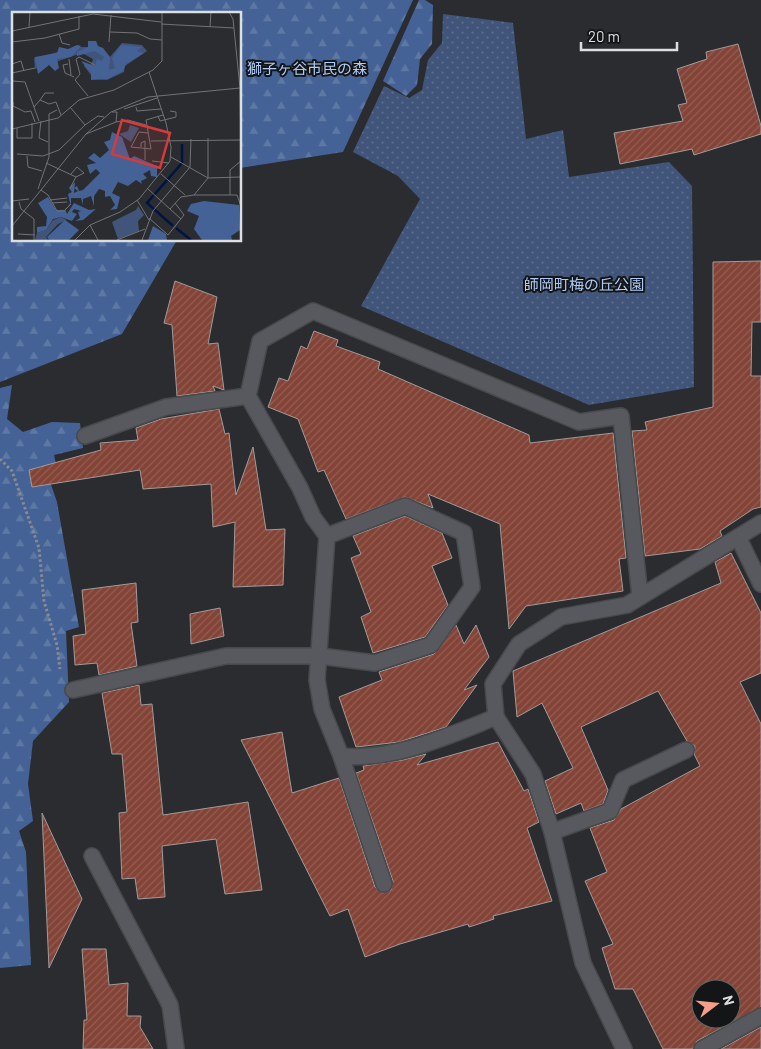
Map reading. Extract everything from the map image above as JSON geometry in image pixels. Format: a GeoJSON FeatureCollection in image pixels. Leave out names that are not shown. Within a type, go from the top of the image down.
{"type":"FeatureCollection","features":[{"type":"Feature","properties":{"kind":"street"},"geometry":{"type":"LineString","coordinates":[[384,884],[341,756],[322,709],[317,680],[320,656],[321,593],[327,536],[313,517],[300,488],[248,396],[260,341],[314,311],[579,422],[621,416],[640,597]]}},
{"type":"Feature","properties":{"kind":"street"},"geometry":{"type":"LineString","coordinates":[[85,436],[166,407],[248,396]]}},
{"type":"Feature","properties":{"kind":"street"},"geometry":{"type":"LineString","coordinates":[[74,690],[226,656],[320,656],[376,663],[432,645],[472,587],[464,533],[405,506],[327,536]]}},
{"type":"Feature","properties":{"kind":"street"},"geometry":{"type":"LineString","coordinates":[[624,1049],[582,963],[552,832],[533,774],[496,717],[493,684],[519,644],[561,617],[627,605],[761,524]]}},
{"type":"Feature","properties":{"kind":"street"},"geometry":{"type":"LineString","coordinates":[[738,538],[761,584]]}},
{"type":"Feature","properties":{"kind":"street"},"geometry":{"type":"LineString","coordinates":[[341,756],[361,758],[424,744],[496,717]]}},
{"type":"Feature","properties":{"kind":"street"},"geometry":{"type":"LineString","coordinates":[[552,832],[610,811],[623,780],[686,750]]}},
{"type":"Feature","properties":{"kind":"street"},"geometry":{"type":"LineString","coordinates":[[92,856],[170,1005],[176,1049]]}},
{"type":"Feature","properties":{"kind":"street"},"geometry":{"type":"LineString","coordinates":[[702,1049],[761,1016]]}},
{"type":"Feature","properties":{"kind":"path"},"geometry":{"type":"LineString","coordinates":[[0,459],[12,471],[39,548],[44,601],[57,645],[60,669],[74,690]]}},
{"type":"Feature","properties":{"kind":"green space","name":"獅子ヶ谷市民の森"},"geometry":{"type":"Polygon","coordinates":[[[0,0],[413,0],[343,152],[241,168],[241,12],[12,12],[12,241],[176,241],[122,334],[0,382],[0,0]]]}},
{"type":"Feature","properties":{"kind":"green space"},"geometry":{"type":"Polygon","coordinates":[[[419,0],[425,0],[433,5],[432,44],[420,59],[417,85],[406,96],[383,81],[419,0]]]}},
{"type":"Feature","properties":{"kind":"green space","name":"師岡町梅の丘公園"},"geometry":{"type":"Polygon","coordinates":[[[443,14],[513,23],[526,139],[563,130],[569,177],[669,162],[692,186],[694,387],[589,405],[361,306],[420,199],[398,176],[353,152],[384,86],[409,98],[422,90],[428,60],[442,43],[443,14]]]}},
{"type":"Feature","properties":{"kind":"green space"},"geometry":{"type":"Polygon","coordinates":[[[12,385],[7,419],[23,432],[52,422],[80,423],[83,448],[54,455],[57,468],[47,473],[57,502],[79,627],[66,631],[69,702],[33,741],[28,784],[33,821],[19,831],[26,852],[31,965],[0,968],[0,388],[12,385]]]}},
{"type":"Feature","properties":{"kind":"building"},"geometry":{"type":"Polygon","coordinates":[[[738,44],[761,126],[761,134],[694,155],[692,149],[620,164],[614,133],[683,121],[678,105],[687,103],[677,69],[707,59],[706,52],[738,44]]]}},
{"type":"Feature","properties":{"kind":"building"},"geometry":{"type":"Polygon","coordinates":[[[761,261],[761,322],[752,322],[751,376],[761,376],[761,507],[753,509],[720,531],[722,536],[700,549],[645,556],[632,431],[647,430],[645,422],[713,407],[713,262],[761,261]]]}},
{"type":"Feature","properties":{"kind":"building"},"geometry":{"type":"Polygon","coordinates":[[[175,281],[217,297],[208,344],[218,343],[224,390],[213,386],[215,391],[177,396],[172,325],[164,323],[175,281]]]}},
{"type":"Feature","properties":{"kind":"building"},"geometry":{"type":"Polygon","coordinates":[[[314,331],[338,340],[336,346],[380,362],[378,369],[529,435],[530,443],[613,433],[626,558],[619,559],[623,591],[526,606],[509,629],[500,524],[428,494],[433,508],[405,497],[346,519],[324,470],[318,472],[298,419],[268,407],[279,378],[288,381],[301,346],[307,349],[314,331]]]}},
{"type":"Feature","properties":{"kind":"building"},"geometry":{"type":"Polygon","coordinates":[[[219,409],[225,434],[229,433],[236,495],[253,447],[266,530],[285,529],[283,585],[233,587],[235,522],[213,527],[211,484],[143,489],[140,470],[32,487],[29,470],[101,450],[100,443],[138,440],[136,428],[161,419],[219,409]]]}},
{"type":"Feature","properties":{"kind":"building"},"geometry":{"type":"Polygon","coordinates":[[[405,516],[442,533],[452,558],[432,566],[448,605],[425,637],[373,653],[361,617],[371,612],[351,558],[361,554],[353,536],[405,516]]]}},
{"type":"Feature","properties":{"kind":"building"},"geometry":{"type":"Polygon","coordinates":[[[731,553],[761,613],[761,673],[740,682],[761,724],[761,1007],[741,1018],[741,979],[691,979],[691,1029],[720,1029],[697,1041],[693,1049],[663,1049],[633,989],[615,989],[602,948],[613,944],[585,881],[607,872],[590,828],[614,820],[621,809],[700,766],[694,754],[695,746],[687,741],[658,691],[581,727],[608,790],[603,804],[584,811],[581,803],[556,814],[545,781],[573,768],[542,703],[517,717],[513,671],[721,583],[715,562],[731,553]]]}},
{"type":"Feature","properties":{"kind":"building"},"geometry":{"type":"Polygon","coordinates":[[[136,583],[138,622],[131,623],[137,666],[99,675],[97,663],[75,665],[73,636],[86,634],[82,590],[136,583]]]}},
{"type":"Feature","properties":{"kind":"building"},"geometry":{"type":"Polygon","coordinates":[[[220,608],[224,636],[191,644],[190,614],[220,608]]]}},
{"type":"Feature","properties":{"kind":"building"},"geometry":{"type":"Polygon","coordinates":[[[456,625],[464,644],[476,625],[489,657],[464,690],[477,685],[446,727],[399,742],[356,747],[339,697],[382,680],[379,672],[434,654],[456,625]]]}},
{"type":"Feature","properties":{"kind":"building"},"geometry":{"type":"Polygon","coordinates":[[[139,685],[141,705],[152,704],[163,815],[248,802],[262,890],[225,894],[216,839],[162,846],[165,897],[138,899],[135,878],[122,879],[119,813],[127,812],[122,754],[112,754],[102,693],[139,685]]]}},
{"type":"Feature","properties":{"kind":"building"},"geometry":{"type":"Polygon","coordinates":[[[282,732],[292,793],[339,778],[375,887],[383,893],[391,890],[393,881],[356,773],[364,770],[363,766],[403,760],[426,754],[417,765],[498,742],[524,791],[528,789],[539,822],[527,828],[552,901],[493,916],[494,919],[469,927],[468,924],[400,944],[365,957],[348,909],[330,916],[241,740],[282,732]]]}},
{"type":"Feature","properties":{"kind":"building"},"geometry":{"type":"Polygon","coordinates":[[[42,813],[82,899],[49,968],[42,813]]]}},
{"type":"Feature","properties":{"kind":"building"},"geometry":{"type":"Polygon","coordinates":[[[82,949],[106,949],[109,985],[128,983],[127,1016],[141,1016],[140,1027],[153,1049],[83,1049],[84,1020],[87,1020],[82,949]]]}},
{"type":"Feature","properties":{"kind":"building"},"geometry":{"type":"Polygon","coordinates":[[[761,1027],[761,1049],[721,1049],[761,1027]]]}}]}
